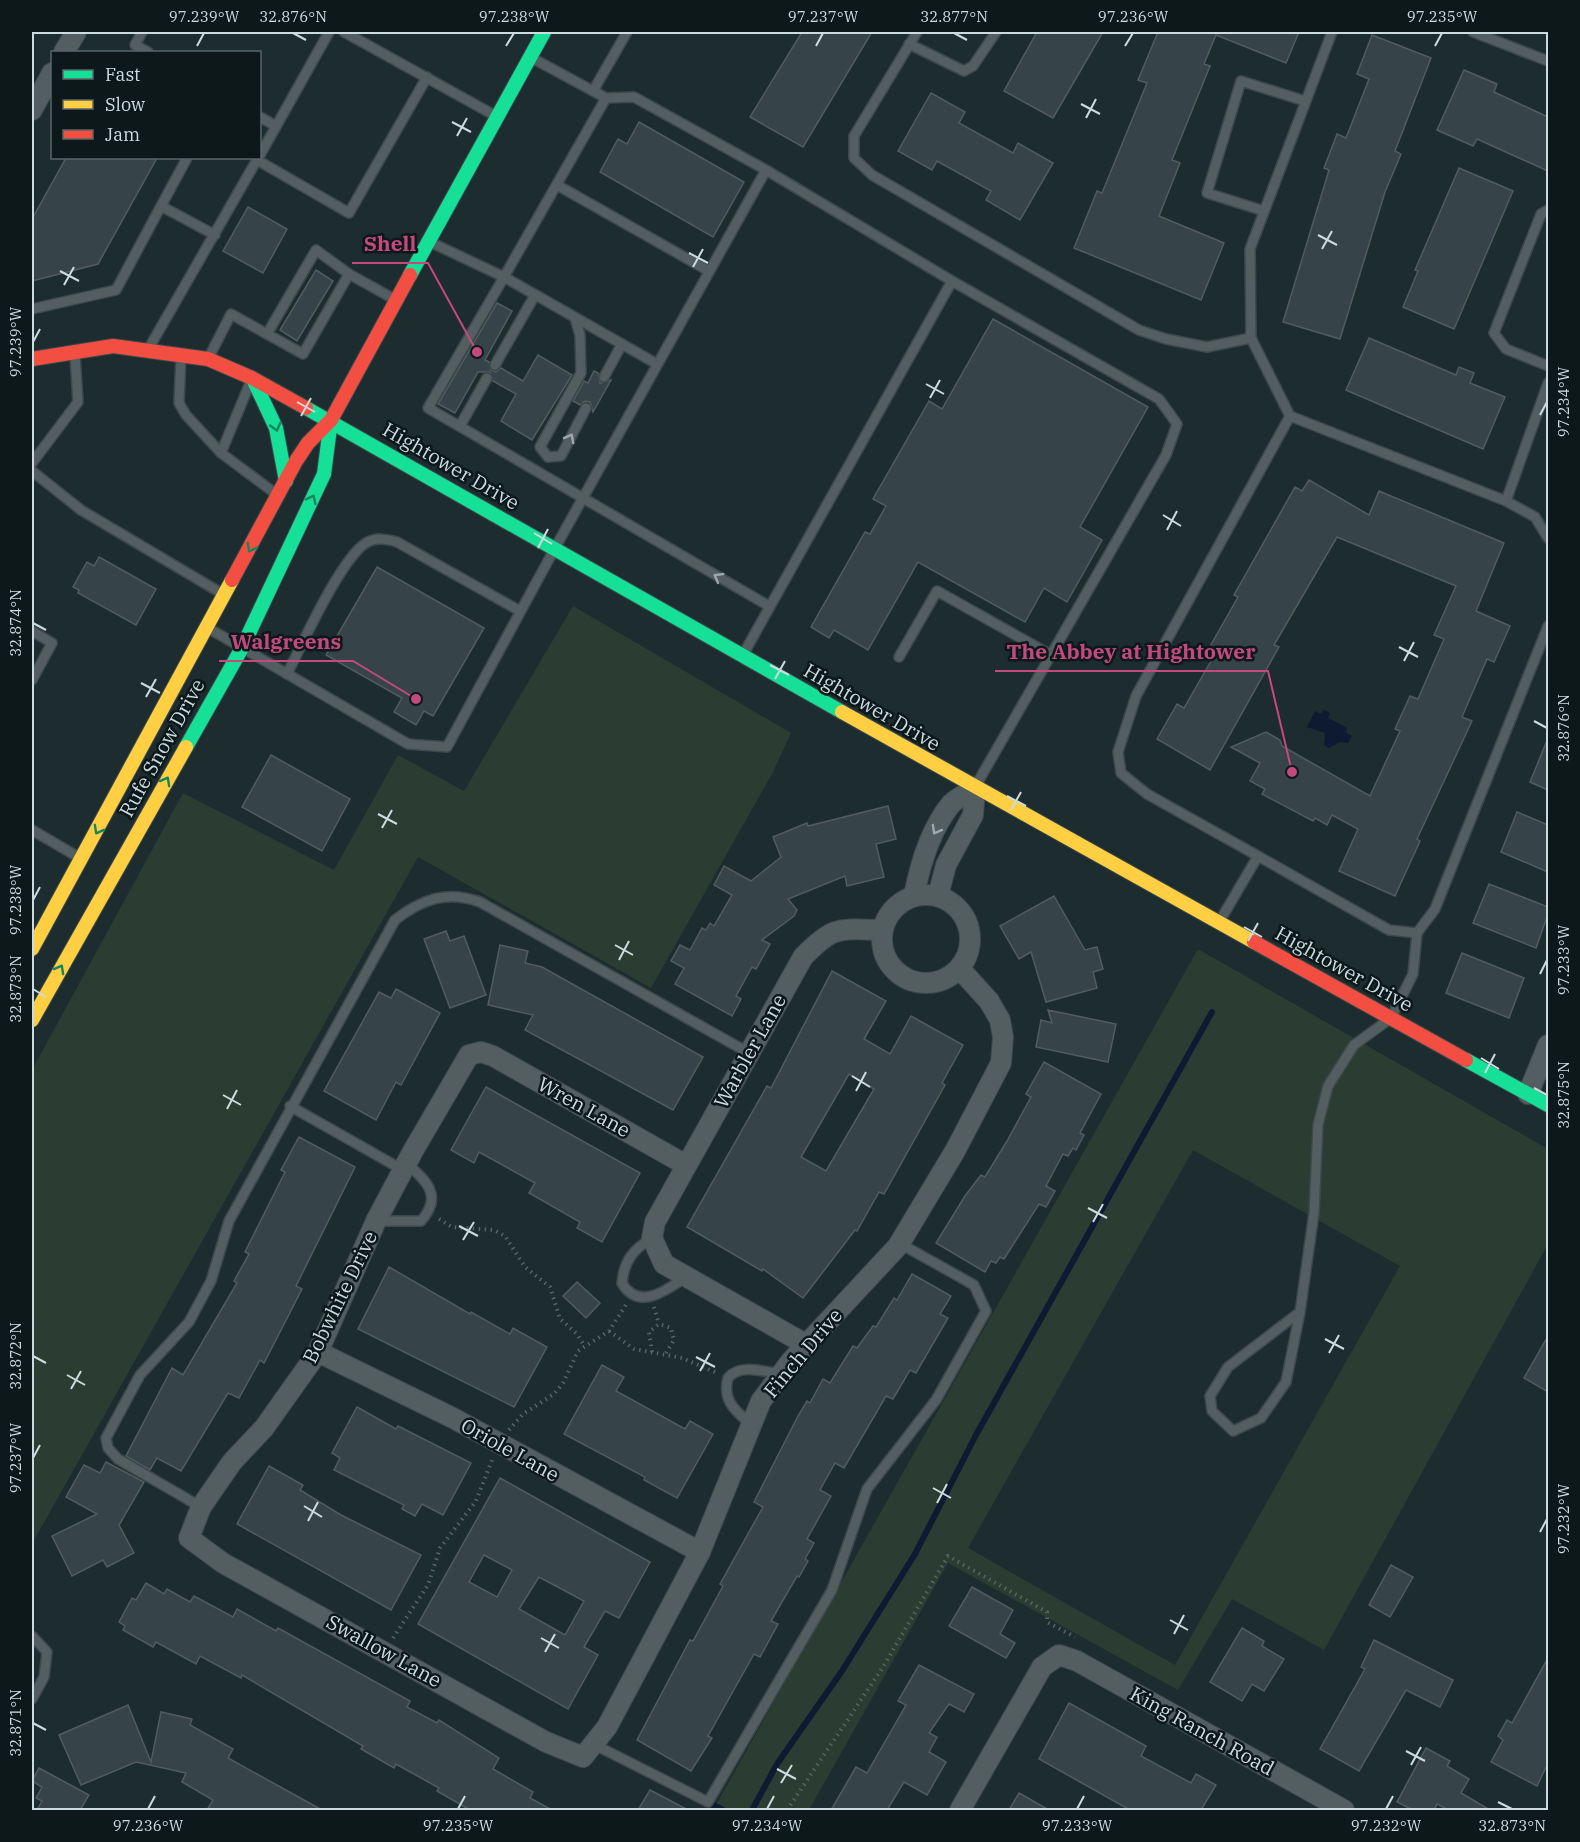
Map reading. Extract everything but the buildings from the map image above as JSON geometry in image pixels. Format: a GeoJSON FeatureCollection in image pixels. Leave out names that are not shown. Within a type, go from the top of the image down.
{"type":"FeatureCollection","features":[{"type":"Feature","properties":{"kind":"main road","name":"Rufe Snow Drive"},"geometry":{"type":"LineString","coordinates":[[32,949],[43,921],[82,859],[226,596],[286,481],[308,443],[331,420],[544,32]]}},
{"type":"Feature","properties":{"kind":"main road","name":"Hightower Drive"},"geometry":{"type":"LineString","coordinates":[[32,359],[113,346],[149,349],[208,359],[252,378],[331,420],[975,788],[1548,1105]]}},
{"type":"Feature","properties":{"kind":"main road"},"geometry":{"type":"LineString","coordinates":[[252,378],[270,406],[277,427],[285,461],[286,481]]}},
{"type":"Feature","properties":{"kind":"main road","name":"Rufe Snow Drive"},"geometry":{"type":"LineString","coordinates":[[32,1020],[242,648],[324,474],[331,420]]}},
{"type":"Feature","properties":{"kind":"street"},"geometry":{"type":"LineString","coordinates":[[65,51],[76,32]]}},
{"type":"Feature","properties":{"kind":"street"},"geometry":{"type":"LineString","coordinates":[[32,110],[51,75]]}},
{"type":"Feature","properties":{"kind":"street"},"geometry":{"type":"LineString","coordinates":[[914,896],[921,858],[952,803],[975,788]]}},
{"type":"Feature","properties":{"kind":"street"},"geometry":{"type":"LineString","coordinates":[[938,896],[946,865],[973,815],[975,788]]}},
{"type":"Feature","properties":{"kind":"street"},"geometry":{"type":"LineString","coordinates":[[914,896],[938,896],[949,901],[961,911],[969,925],[971,940],[968,955],[960,969],[947,979],[931,983],[914,982],[899,975],[885,955],[882,930],[894,909],[914,896]]}},
{"type":"Feature","properties":{"kind":"street","name":"Warbler Lane"},"geometry":{"type":"LineString","coordinates":[[653,1230],[803,957],[824,935],[846,929],[882,930]]}},
{"type":"Feature","properties":{"kind":"street","name":"Finch Drive"},"geometry":{"type":"LineString","coordinates":[[589,1751],[700,1552],[762,1401],[781,1374],[899,1244],[955,1151],[1001,1063],[1004,1037],[1000,1020],[989,1000],[960,969]]}},
{"type":"Feature","properties":{"kind":"street"},"geometry":{"type":"LineString","coordinates":[[1528,1094],[1548,1045]]}},
{"type":"Feature","properties":{"kind":"street","name":"Wren Lane"},"geometry":{"type":"LineString","coordinates":[[480,1052],[493,1056],[687,1165]]}},
{"type":"Feature","properties":{"kind":"street","name":"Bobwhite Drive"},"geometry":{"type":"LineString","coordinates":[[189,1538],[201,1507],[232,1462],[264,1428],[318,1352],[376,1221],[405,1167],[469,1055],[480,1052]]}},
{"type":"Feature","properties":{"kind":"street"},"geometry":{"type":"LineString","coordinates":[[653,1230],[663,1264],[807,1345]]}},
{"type":"Feature","properties":{"kind":"street","name":"Oriole Lane"},"geometry":{"type":"LineString","coordinates":[[318,1352],[453,1418],[700,1552]]}},
{"type":"Feature","properties":{"kind":"street","name":"Swallow Lane"},"geometry":{"type":"LineString","coordinates":[[189,1538],[223,1563],[546,1742],[589,1751]]}},
{"type":"Feature","properties":{"kind":"street","name":"King Ranch Road"},"geometry":{"type":"LineString","coordinates":[[960,1810],[1042,1667],[1059,1655],[1077,1661],[1344,1810]]}},
{"type":"Feature","properties":{"kind":"lane"},"geometry":{"type":"LineString","coordinates":[[142,32],[135,45],[146,51]]}},
{"type":"Feature","properties":{"kind":"lane"},"geometry":{"type":"LineString","coordinates":[[261,153],[329,32]]}},
{"type":"Feature","properties":{"kind":"lane"},"geometry":{"type":"LineString","coordinates":[[344,32],[497,116]]}},
{"type":"Feature","properties":{"kind":"lane"},"geometry":{"type":"LineString","coordinates":[[593,91],[627,32]]}},
{"type":"Feature","properties":{"kind":"lane"},"geometry":{"type":"LineString","coordinates":[[916,32],[854,136],[854,158],[872,175],[1139,330],[1166,339],[1206,347],[1251,338]]}},
{"type":"Feature","properties":{"kind":"lane"},"geometry":{"type":"LineString","coordinates":[[909,44],[964,71],[973,66],[996,32]]}},
{"type":"Feature","properties":{"kind":"lane"},"geometry":{"type":"LineString","coordinates":[[1332,32],[1250,249],[1251,338],[1290,416],[1506,501],[1535,517],[1548,538]]}},
{"type":"Feature","properties":{"kind":"lane"},"geometry":{"type":"LineString","coordinates":[[1473,32],[1548,61]]}},
{"type":"Feature","properties":{"kind":"lane"},"geometry":{"type":"LineString","coordinates":[[530,57],[606,98],[634,97],[766,170],[952,281],[1160,399],[1177,424],[1166,455],[975,788]]}},
{"type":"Feature","properties":{"kind":"lane"},"geometry":{"type":"LineString","coordinates":[[260,159],[349,213],[427,78]]}},
{"type":"Feature","properties":{"kind":"lane"},"geometry":{"type":"LineString","coordinates":[[1264,211],[1207,193],[1241,81],[1305,101]]}},
{"type":"Feature","properties":{"kind":"lane"},"geometry":{"type":"LineString","coordinates":[[606,98],[490,305],[429,408],[583,496],[599,510],[769,606]]}},
{"type":"Feature","properties":{"kind":"lane"},"geometry":{"type":"LineString","coordinates":[[261,118],[276,126]]}},
{"type":"Feature","properties":{"kind":"lane"},"geometry":{"type":"LineString","coordinates":[[32,309],[116,290],[186,159]]}},
{"type":"Feature","properties":{"kind":"lane"},"geometry":{"type":"LineString","coordinates":[[149,349],[257,159]]}},
{"type":"Feature","properties":{"kind":"lane"},"geometry":{"type":"LineString","coordinates":[[208,628],[408,744],[447,747],[583,496],[766,170]]}},
{"type":"Feature","properties":{"kind":"lane"},"geometry":{"type":"LineString","coordinates":[[557,185],[709,271]]}},
{"type":"Feature","properties":{"kind":"lane"},"geometry":{"type":"LineString","coordinates":[[161,206],[215,235]]}},
{"type":"Feature","properties":{"kind":"lane"},"geometry":{"type":"LineString","coordinates":[[1548,210],[1541,214],[1494,333],[1506,348],[1548,366]]}},
{"type":"Feature","properties":{"kind":"lane"},"geometry":{"type":"LineString","coordinates":[[428,241],[504,277],[657,364]]}},
{"type":"Feature","properties":{"kind":"lane"},"geometry":{"type":"LineString","coordinates":[[267,334],[316,250],[349,274],[396,300]]}},
{"type":"Feature","properties":{"kind":"lane"},"geometry":{"type":"LineString","coordinates":[[208,359],[231,314],[303,354],[349,274]]}},
{"type":"Feature","properties":{"kind":"lane"},"geometry":{"type":"LineString","coordinates":[[743,655],[952,281]]}},
{"type":"Feature","properties":{"kind":"lane"},"geometry":{"type":"LineString","coordinates":[[486,358],[495,364],[535,295]]}},
{"type":"Feature","properties":{"kind":"lane"},"geometry":{"type":"LineString","coordinates":[[510,316],[519,322]]}},
{"type":"Feature","properties":{"kind":"lane"},"geometry":{"type":"LineString","coordinates":[[548,457],[540,447],[581,373],[580,335],[575,318]]}},
{"type":"Feature","properties":{"kind":"lane"},"geometry":{"type":"LineString","coordinates":[[502,329],[512,334]]}},
{"type":"Feature","properties":{"kind":"lane"},"geometry":{"type":"LineString","coordinates":[[604,377],[622,344]]}},
{"type":"Feature","properties":{"kind":"lane"},"geometry":{"type":"LineString","coordinates":[[493,347],[502,352]]}},
{"type":"Feature","properties":{"kind":"lane"},"geometry":{"type":"LineString","coordinates":[[32,463],[78,402],[75,351]]}},
{"type":"Feature","properties":{"kind":"lane"},"geometry":{"type":"LineString","coordinates":[[181,354],[179,403],[186,415],[221,453],[278,496]]}},
{"type":"Feature","properties":{"kind":"lane"},"geometry":{"type":"LineString","coordinates":[[221,453],[252,378]]}},
{"type":"Feature","properties":{"kind":"lane"},"geometry":{"type":"LineString","coordinates":[[460,426],[485,382],[474,381]]}},
{"type":"Feature","properties":{"kind":"lane"},"geometry":{"type":"LineString","coordinates":[[1506,501],[1548,383]]}},
{"type":"Feature","properties":{"kind":"lane"},"geometry":{"type":"LineString","coordinates":[[464,397],[474,402]]}},
{"type":"Feature","properties":{"kind":"lane"},"geometry":{"type":"LineString","coordinates":[[548,457],[561,456],[586,408]]}},
{"type":"Feature","properties":{"kind":"lane"},"geometry":{"type":"LineString","coordinates":[[1290,416],[1136,696],[1118,752],[1121,773],[1147,794],[1389,930],[1417,933]]}},
{"type":"Feature","properties":{"kind":"lane"},"geometry":{"type":"LineString","coordinates":[[540,471],[548,457]]}},
{"type":"Feature","properties":{"kind":"lane"},"geometry":{"type":"LineString","coordinates":[[32,471],[81,510],[226,596]]}},
{"type":"Feature","properties":{"kind":"lane"},"geometry":{"type":"LineString","coordinates":[[287,674],[341,573],[358,548],[368,541],[381,538],[397,542],[520,611]]}},
{"type":"Feature","properties":{"kind":"lane"},"geometry":{"type":"LineString","coordinates":[[899,657],[938,591],[1051,655]]}},
{"type":"Feature","properties":{"kind":"lane"},"geometry":{"type":"LineString","coordinates":[[1300,1312],[1228,1367],[1210,1396],[1212,1411],[1233,1431],[1262,1418],[1286,1382],[1300,1312],[1314,1213],[1318,1125],[1329,1086],[1354,1045],[1391,1018],[1413,974],[1417,933],[1435,909],[1548,626]]}},
{"type":"Feature","properties":{"kind":"lane"},"geometry":{"type":"LineString","coordinates":[[32,631],[52,642],[32,680]]}},
{"type":"Feature","properties":{"kind":"lane"},"geometry":{"type":"LineString","coordinates":[[32,830],[82,859]]}},
{"type":"Feature","properties":{"kind":"lane"},"geometry":{"type":"LineString","coordinates":[[1219,923],[1258,856]]}},
{"type":"Feature","properties":{"kind":"lane"},"geometry":{"type":"LineString","coordinates":[[201,1507],[118,1459],[108,1448],[106,1438],[140,1375],[189,1322],[211,1281],[229,1221],[394,920],[410,908],[437,898],[460,895],[480,902],[749,1053]]}},
{"type":"Feature","properties":{"kind":"lane"},"geometry":{"type":"LineString","coordinates":[[290,1106],[405,1167],[428,1184],[432,1196],[428,1213],[421,1221],[376,1221]]}},
{"type":"Feature","properties":{"kind":"lane"},"geometry":{"type":"LineString","coordinates":[[653,1230],[635,1248],[627,1261],[622,1283],[627,1291],[634,1297],[650,1297],[663,1293],[686,1277]]}},
{"type":"Feature","properties":{"kind":"lane"},"geometry":{"type":"LineString","coordinates":[[589,1751],[708,1802],[832,1590],[867,1489],[936,1400],[986,1311],[974,1285],[899,1244]]}},
{"type":"Feature","properties":{"kind":"lane"},"geometry":{"type":"LineString","coordinates":[[751,1425],[731,1406],[726,1396],[728,1378],[739,1371],[755,1370],[781,1374]]}},
{"type":"Feature","properties":{"kind":"lane"},"geometry":{"type":"LineString","coordinates":[[32,1636],[47,1652],[44,1677],[32,1699]]}},
{"type":"Feature","properties":{"kind":"path"},"geometry":{"type":"LineString","coordinates":[[428,1213],[452,1227],[494,1230],[505,1236],[525,1267],[550,1287],[560,1318],[577,1334],[584,1345]]}},
{"type":"Feature","properties":{"kind":"path"},"geometry":{"type":"LineString","coordinates":[[652,1352],[649,1332],[659,1324],[671,1328],[673,1334],[671,1347],[665,1353]]}},
{"type":"Feature","properties":{"kind":"path"},"geometry":{"type":"LineString","coordinates":[[609,1331],[634,1349],[665,1353],[694,1362],[728,1378]]}},
{"type":"Feature","properties":{"kind":"path"},"geometry":{"type":"LineString","coordinates":[[787,1810],[883,1667],[948,1556],[1047,1612],[1047,1622],[1075,1637]]}},
{"type":"Feature","properties":{"kind":"green space"},"geometry":{"type":"Polygon","coordinates":[[[573,606],[791,733],[773,772],[651,988],[418,857],[32,1544],[32,1070],[183,793],[334,870],[398,755],[464,791],[573,606]]]}},
{"type":"Feature","properties":{"kind":"green space"},"geometry":{"type":"Polygon","coordinates":[[[1198,949],[1548,1149],[1548,1244],[1324,1650],[1232,1599],[1178,1690],[948,1563],[809,1810],[713,1810],[1198,949]],[[1193,1150],[968,1548],[1175,1665],[1400,1266],[1193,1150]]]}},
{"type":"Feature","properties":{"kind":"water"},"geometry":{"type":"Polygon","coordinates":[[[1324,710],[1330,713],[1328,718],[1347,728],[1346,733],[1352,736],[1348,743],[1339,742],[1329,748],[1324,745],[1325,733],[1307,727],[1315,711],[1321,714],[1324,710]]]}},
{"type":"Feature","properties":{"kind":"waterway"},"geometry":{"type":"LineString","coordinates":[[752,1810],[777,1764],[842,1671],[915,1554],[976,1435],[1212,1012]]}},
{"type":"Feature","properties":{"kind":"waterway"},"geometry":{"type":"LineString","coordinates":[[708,1802],[723,1810]]}},
{"type":"Feature","properties":{"kind":"traffic: fast"},"geometry":{"type":"LineString","coordinates":[[410,275],[544,32]]}},
{"type":"Feature","properties":{"kind":"traffic: fast"},"geometry":{"type":"LineString","coordinates":[[253,379],[276,428],[286,481]]}},
{"type":"Feature","properties":{"kind":"traffic: fast"},"geometry":{"type":"LineString","coordinates":[[306,408],[842,712]]}},
{"type":"Feature","properties":{"kind":"traffic: fast"},"geometry":{"type":"LineString","coordinates":[[186,747],[242,648],[324,474],[331,420]]}},
{"type":"Feature","properties":{"kind":"traffic: fast"},"geometry":{"type":"LineString","coordinates":[[1466,1060],[1548,1105]]}},
{"type":"Feature","properties":{"kind":"traffic: slow"},"geometry":{"type":"LineString","coordinates":[[32,949],[232,580]]}},
{"type":"Feature","properties":{"kind":"traffic: slow"},"geometry":{"type":"LineString","coordinates":[[842,712],[1254,942]]}},
{"type":"Feature","properties":{"kind":"traffic: slow"},"geometry":{"type":"LineString","coordinates":[[32,1020],[186,747]]}},
{"type":"Feature","properties":{"kind":"traffic: jam"},"geometry":{"type":"LineString","coordinates":[[232,580],[296,461],[308,443],[331,420],[410,275]]}},
{"type":"Feature","properties":{"kind":"traffic: jam"},"geometry":{"type":"LineString","coordinates":[[32,359],[113,346],[208,359],[252,378],[306,408]]}},
{"type":"Feature","properties":{"kind":"traffic: jam"},"geometry":{"type":"LineString","coordinates":[[1254,942],[1466,1060]]}},
{"type":"Feature","properties":{"kind":"place","name":"Shell"},"geometry":{"type":"Point","coordinates":[477,352]}},
{"type":"Feature","properties":{"kind":"place","name":"Walgreens"},"geometry":{"type":"Point","coordinates":[416,699]}},
{"type":"Feature","properties":{"kind":"place","name":"The Abbey at Hightower"},"geometry":{"type":"Point","coordinates":[1292,772]}}]}
